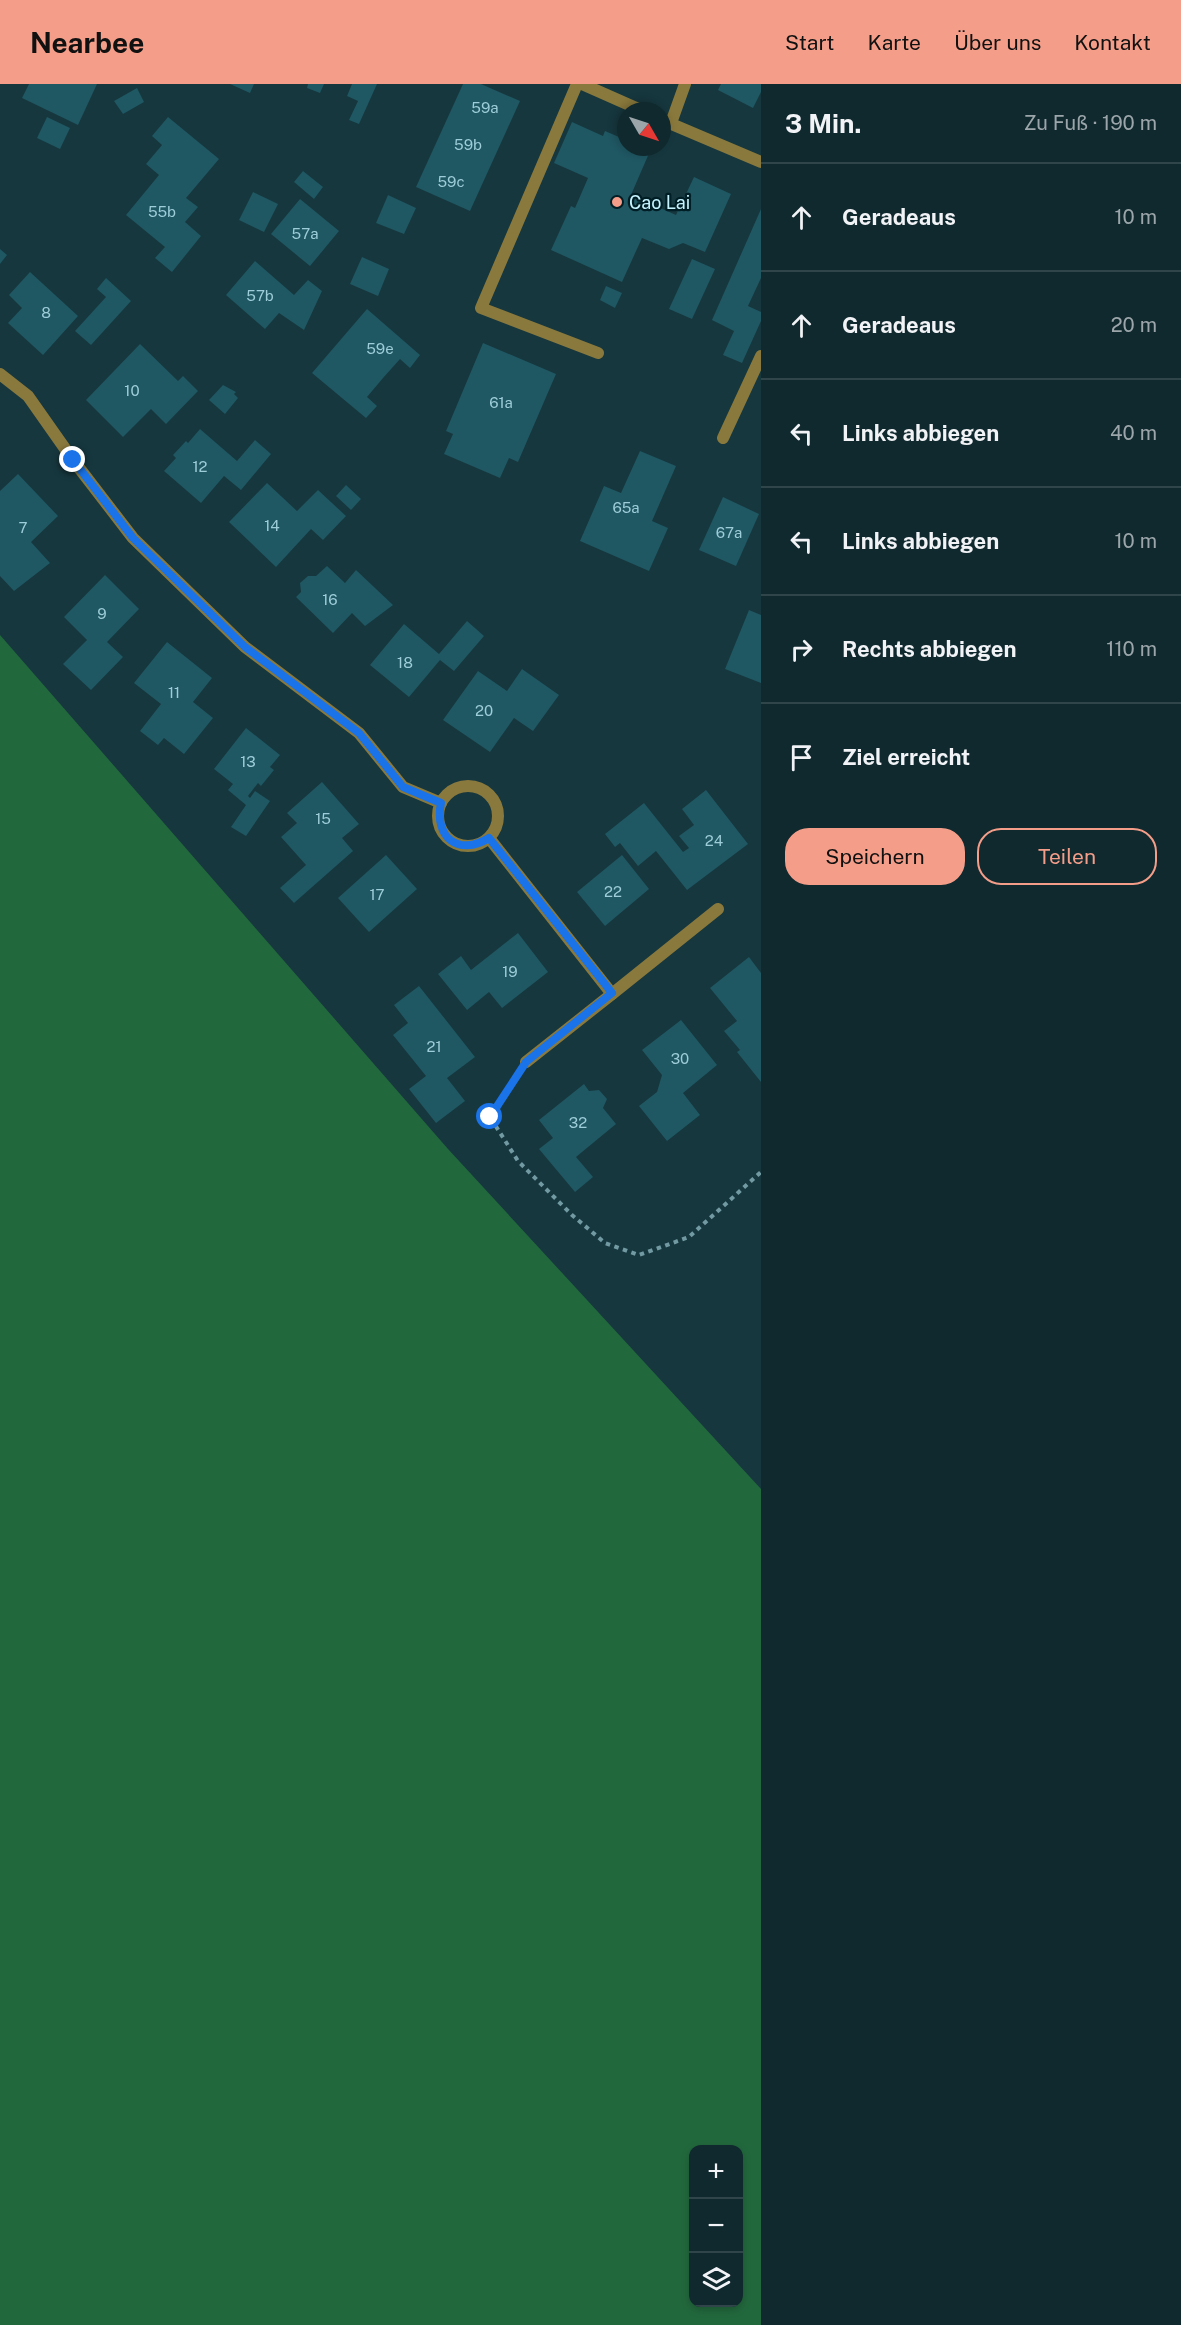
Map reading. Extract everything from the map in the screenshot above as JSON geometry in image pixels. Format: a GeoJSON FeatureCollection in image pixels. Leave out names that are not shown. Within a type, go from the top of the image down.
{"type":"FeatureCollection","features":[{"type":"Feature","properties":{"kind":"street"},"geometry":{"type":"LineString","coordinates":[[577,84],[481,308],[598,353]]}},
{"type":"Feature","properties":{"kind":"street"},"geometry":{"type":"LineString","coordinates":[[582,84],[623,102]]}},
{"type":"Feature","properties":{"kind":"street"},"geometry":{"type":"LineString","coordinates":[[671,112],[685,84]]}},
{"type":"Feature","properties":{"kind":"street"},"geometry":{"type":"LineString","coordinates":[[671,124],[761,162]]}},
{"type":"Feature","properties":{"kind":"street"},"geometry":{"type":"LineString","coordinates":[[723,438],[761,356]]}},
{"type":"Feature","properties":{"kind":"street"},"geometry":{"type":"LineString","coordinates":[[0,375],[28,396],[86,478],[133,538],[245,647],[359,733],[403,787],[441,803]]}},
{"type":"Feature","properties":{"kind":"street"},"geometry":{"type":"LineString","coordinates":[[470,785],[481,788],[491,795],[497,805],[499,817],[496,828],[489,838],[479,844],[467,846],[456,843],[446,836],[440,826],[438,815],[441,803],[448,793],[458,787],[470,785]]}},
{"type":"Feature","properties":{"kind":"street"},"geometry":{"type":"LineString","coordinates":[[489,838],[612,993]]}},
{"type":"Feature","properties":{"kind":"street"},"geometry":{"type":"LineString","coordinates":[[526,1062],[718,909]]}},
{"type":"Feature","properties":{"kind":"path"},"geometry":{"type":"LineString","coordinates":[[526,1062],[490,1117],[518,1161],[572,1215],[605,1243],[639,1255],[689,1237],[761,1172]]}},
{"type":"Feature","properties":{"kind":"green space"},"geometry":{"type":"Polygon","coordinates":[[[0,635],[448,1149],[761,1489],[761,2325],[0,2325],[0,635]]]}},
{"type":"Feature","properties":{"kind":"building"},"geometry":{"type":"Polygon","coordinates":[[[29,84],[97,84],[78,125],[22,98],[29,84]]]}},
{"type":"Feature","properties":{"kind":"building"},"geometry":{"type":"Polygon","coordinates":[[[230,84],[254,84],[250,93],[230,84]]]}},
{"type":"Feature","properties":{"kind":"building"},"geometry":{"type":"Polygon","coordinates":[[[308,84],[324,84],[320,93],[307,88],[308,84]]]}},
{"type":"Feature","properties":{"kind":"building"},"geometry":{"type":"Polygon","coordinates":[[[352,84],[377,84],[359,124],[349,120],[358,101],[347,96],[352,84]]]}},
{"type":"Feature","properties":{"kind":"building"},"geometry":{"type":"Polygon","coordinates":[[[463,84],[481,84],[520,101],[470,211],[416,187],[463,84]]]}},
{"type":"Feature","properties":{"kind":"building"},"geometry":{"type":"Polygon","coordinates":[[[721,84],[761,84],[761,92],[753,108],[718,90],[721,84]]]}},
{"type":"Feature","properties":{"kind":"building"},"geometry":{"type":"Polygon","coordinates":[[[137,88],[144,102],[123,114],[114,101],[137,88]]]}},
{"type":"Feature","properties":{"kind":"building"},"geometry":{"type":"Polygon","coordinates":[[[47,117],[70,128],[60,149],[37,138],[47,117]]]}},
{"type":"Feature","properties":{"kind":"building"},"geometry":{"type":"Polygon","coordinates":[[[168,117],[219,159],[186,198],[198,207],[185,222],[201,236],[172,272],[155,258],[165,247],[126,215],[159,175],[146,164],[162,145],[152,136],[168,117]]]}},
{"type":"Feature","properties":{"kind":"building","name":"Cao Lai"},"geometry":{"type":"Polygon","coordinates":[[[572,122],[603,136],[605,131],[617,136],[617,156],[648,156],[631,195],[676,215],[694,177],[731,194],[705,252],[683,243],[669,249],[642,238],[622,282],[551,250],[571,206],[575,208],[588,178],[554,163],[572,122]]]}},
{"type":"Feature","properties":{"kind":"building"},"geometry":{"type":"Polygon","coordinates":[[[303,171],[323,187],[314,199],[294,182],[303,171]]]}},
{"type":"Feature","properties":{"kind":"building"},"geometry":{"type":"Polygon","coordinates":[[[253,192],[278,204],[264,232],[239,220],[253,192]]]}},
{"type":"Feature","properties":{"kind":"building"},"geometry":{"type":"Polygon","coordinates":[[[388,195],[416,208],[404,234],[376,223],[388,195]]]}},
{"type":"Feature","properties":{"kind":"building"},"geometry":{"type":"Polygon","coordinates":[[[300,199],[339,231],[310,266],[271,234],[300,199]]]}},
{"type":"Feature","properties":{"kind":"building"},"geometry":{"type":"Polygon","coordinates":[[[761,209],[761,278],[748,306],[761,312],[761,321],[742,363],[723,355],[734,331],[712,320],[761,209]]]}},
{"type":"Feature","properties":{"kind":"building"},"geometry":{"type":"Polygon","coordinates":[[[0,249],[7,255],[0,264],[0,249]]]}},
{"type":"Feature","properties":{"kind":"building"},"geometry":{"type":"Polygon","coordinates":[[[362,257],[389,269],[378,296],[350,284],[362,257]]]}},
{"type":"Feature","properties":{"kind":"building"},"geometry":{"type":"Polygon","coordinates":[[[692,259],[715,269],[692,319],[669,309],[692,259]]]}},
{"type":"Feature","properties":{"kind":"building"},"geometry":{"type":"Polygon","coordinates":[[[255,261],[294,295],[308,280],[322,291],[304,330],[279,313],[265,329],[226,295],[255,261]]]}},
{"type":"Feature","properties":{"kind":"building"},"geometry":{"type":"Polygon","coordinates":[[[30,272],[78,316],[43,355],[8,323],[22,308],[9,295],[30,272]]]}},
{"type":"Feature","properties":{"kind":"building"},"geometry":{"type":"Polygon","coordinates":[[[106,278],[131,301],[91,345],[75,331],[106,297],[97,289],[106,278]]]}},
{"type":"Feature","properties":{"kind":"building"},"geometry":{"type":"Polygon","coordinates":[[[606,286],[622,293],[615,308],[600,300],[606,286]]]}},
{"type":"Feature","properties":{"kind":"building"},"geometry":{"type":"Polygon","coordinates":[[[367,309],[420,355],[410,368],[400,359],[383,378],[367,397],[377,406],[366,418],[312,373],[367,309]]]}},
{"type":"Feature","properties":{"kind":"building"},"geometry":{"type":"Polygon","coordinates":[[[483,343],[556,374],[518,462],[509,458],[500,478],[444,454],[453,434],[446,431],[483,343]]]}},
{"type":"Feature","properties":{"kind":"building"},"geometry":{"type":"Polygon","coordinates":[[[140,344],[178,381],[183,376],[198,391],[166,424],[151,409],[123,437],[86,400],[140,344]]]}},
{"type":"Feature","properties":{"kind":"building"},"geometry":{"type":"Polygon","coordinates":[[[223,385],[236,392],[234,394],[238,398],[225,414],[209,400],[223,385]]]}},
{"type":"Feature","properties":{"kind":"building"},"geometry":{"type":"Polygon","coordinates":[[[200,429],[237,461],[255,440],[271,454],[241,490],[224,476],[201,503],[164,471],[176,458],[173,455],[200,429]]]}},
{"type":"Feature","properties":{"kind":"building"},"geometry":{"type":"Polygon","coordinates":[[[640,451],[676,466],[652,521],[668,528],[649,571],[580,541],[604,486],[621,493],[640,451]]]}},
{"type":"Feature","properties":{"kind":"building"},"geometry":{"type":"Polygon","coordinates":[[[18,474],[58,516],[31,542],[50,563],[14,591],[0,576],[0,491],[18,474]]]}},
{"type":"Feature","properties":{"kind":"building"},"geometry":{"type":"Polygon","coordinates":[[[267,483],[297,511],[318,490],[346,516],[323,540],[311,529],[276,567],[229,522],[267,483]]]}},
{"type":"Feature","properties":{"kind":"building"},"geometry":{"type":"Polygon","coordinates":[[[346,485],[361,499],[351,510],[336,496],[346,485]]]}},
{"type":"Feature","properties":{"kind":"building"},"geometry":{"type":"Polygon","coordinates":[[[723,497],[759,514],[736,566],[699,550],[723,497]]]}},
{"type":"Feature","properties":{"kind":"building"},"geometry":{"type":"Polygon","coordinates":[[[327,566],[345,583],[356,570],[393,605],[365,626],[352,613],[333,633],[296,597],[301,592],[300,583],[308,576],[316,576],[327,566]]]}},
{"type":"Feature","properties":{"kind":"building"},"geometry":{"type":"Polygon","coordinates":[[[105,575],[139,609],[107,642],[123,657],[91,690],[63,664],[87,640],[64,617],[105,575]]]}},
{"type":"Feature","properties":{"kind":"building"},"geometry":{"type":"Polygon","coordinates":[[[749,610],[761,615],[761,683],[725,669],[749,610]]]}},
{"type":"Feature","properties":{"kind":"building"},"geometry":{"type":"Polygon","coordinates":[[[467,621],[484,636],[454,671],[440,660],[409,697],[370,665],[404,624],[439,654],[467,621]]]}},
{"type":"Feature","properties":{"kind":"building"},"geometry":{"type":"Polygon","coordinates":[[[167,642],[212,678],[193,702],[213,718],[184,754],[164,738],[158,745],[140,731],[161,704],[134,683],[167,642]]]}},
{"type":"Feature","properties":{"kind":"building"},"geometry":{"type":"Polygon","coordinates":[[[522,669],[559,695],[533,731],[514,718],[490,752],[443,720],[478,671],[507,691],[522,669]]]}},
{"type":"Feature","properties":{"kind":"building"},"geometry":{"type":"Polygon","coordinates":[[[246,728],[280,755],[270,767],[274,770],[261,786],[258,783],[248,796],[250,798],[255,791],[270,801],[246,836],[231,827],[246,805],[228,790],[233,784],[214,769],[246,728]]]}},
{"type":"Feature","properties":{"kind":"building"},"geometry":{"type":"Polygon","coordinates":[[[322,782],[359,824],[342,838],[353,851],[294,903],[280,888],[306,865],[281,837],[297,823],[287,813],[322,782]]]}},
{"type":"Feature","properties":{"kind":"building"},"geometry":{"type":"Polygon","coordinates":[[[706,790],[748,844],[687,890],[656,851],[638,866],[620,843],[615,847],[605,834],[644,803],[683,852],[689,848],[679,836],[694,825],[682,809],[706,790]]]}},
{"type":"Feature","properties":{"kind":"building"},"geometry":{"type":"Polygon","coordinates":[[[386,855],[417,889],[369,932],[338,898],[386,855]]]}},
{"type":"Feature","properties":{"kind":"building"},"geometry":{"type":"Polygon","coordinates":[[[622,855],[649,889],[605,926],[577,892],[622,855]]]}},
{"type":"Feature","properties":{"kind":"building"},"geometry":{"type":"Polygon","coordinates":[[[518,933],[548,972],[502,1008],[489,992],[467,1010],[438,974],[461,956],[471,970],[518,933]]]}},
{"type":"Feature","properties":{"kind":"building"},"geometry":{"type":"Polygon","coordinates":[[[749,957],[761,973],[761,1082],[737,1052],[740,1050],[724,1031],[737,1021],[710,988],[749,957]]]}},
{"type":"Feature","properties":{"kind":"building"},"geometry":{"type":"Polygon","coordinates":[[[419,986],[475,1057],[447,1078],[465,1101],[436,1123],[409,1089],[426,1076],[393,1035],[408,1023],[394,1005],[419,986]]]}},
{"type":"Feature","properties":{"kind":"building"},"geometry":{"type":"Polygon","coordinates":[[[681,1020],[717,1065],[683,1093],[700,1115],[667,1141],[639,1106],[657,1092],[662,1075],[642,1050],[681,1020]]]}},
{"type":"Feature","properties":{"kind":"building"},"geometry":{"type":"Polygon","coordinates":[[[584,1084],[589,1091],[599,1090],[607,1099],[603,1108],[616,1124],[576,1157],[593,1177],[575,1192],[539,1149],[553,1138],[539,1120],[584,1084]]]}},
{"type":"Feature","properties":{"kind":"place","name":"Cao Lai"},"geometry":{"type":"Point","coordinates":[617,202]}},
{"type":"Feature","properties":{"kind":"route"},"geometry":{"type":"LineString","coordinates":[[73,460],[133,538],[245,647],[359,733],[403,787],[441,803],[438,815],[440,826],[446,836],[456,843],[467,846],[479,844],[489,838],[612,993],[526,1062],[490,1117]]}}]}
